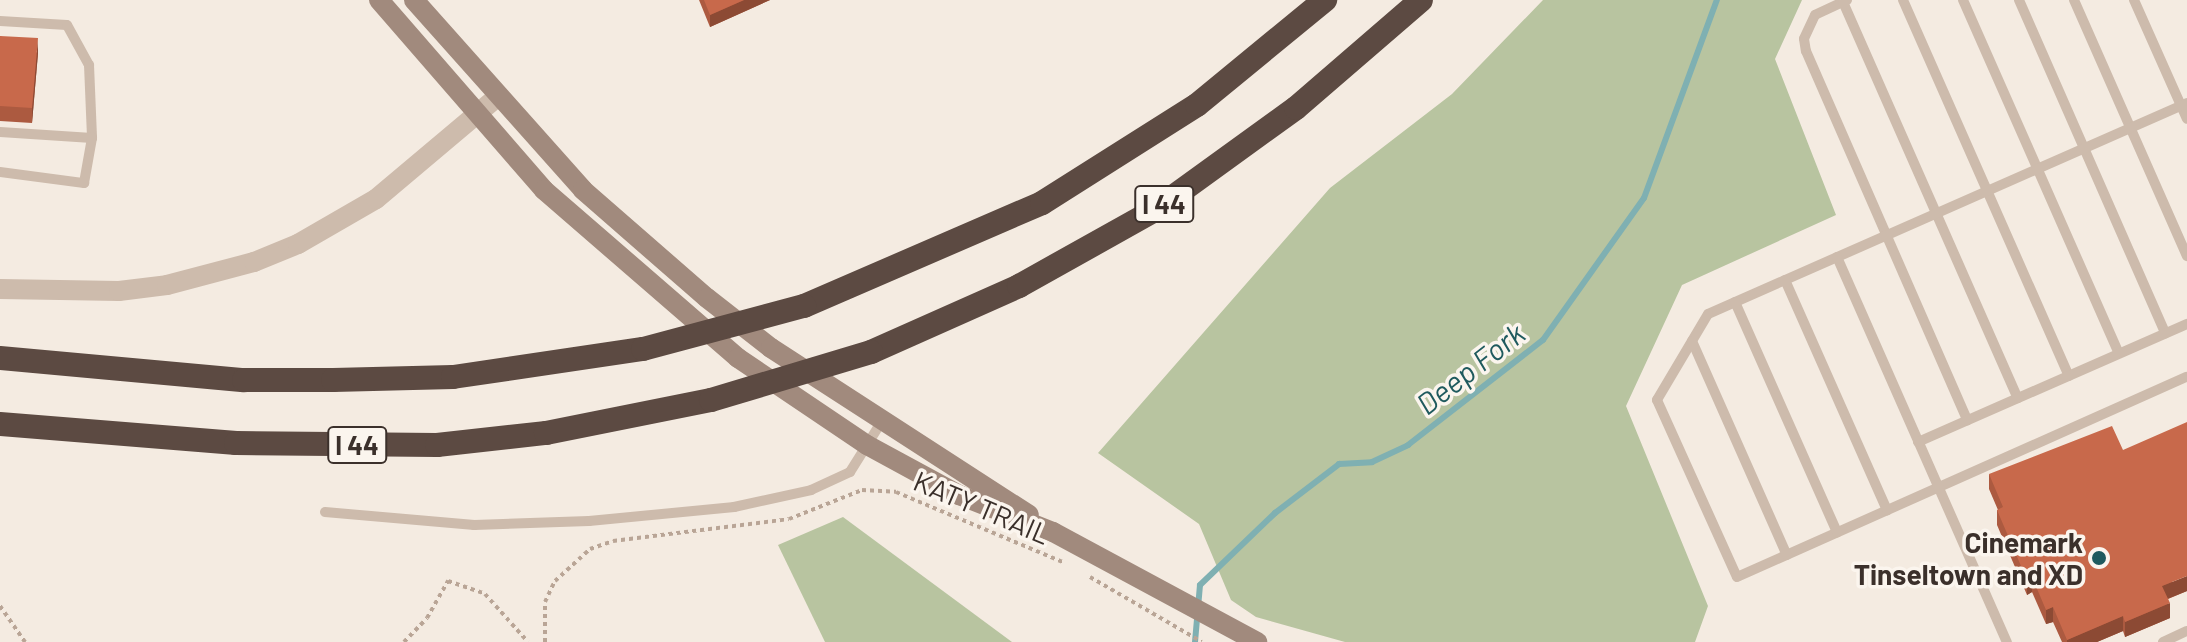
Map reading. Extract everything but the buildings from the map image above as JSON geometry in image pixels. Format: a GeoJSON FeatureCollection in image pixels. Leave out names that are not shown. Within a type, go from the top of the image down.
{"type":"FeatureCollection","features":[{"type":"Feature","properties":{"kind":"highway","name":"I 44"},"geometry":{"type":"LineString","coordinates":[[0,358],[244,380],[453,377],[643,349],[804,306],[1042,203],[1197,105],[1325,0]]}},
{"type":"Feature","properties":{"kind":"highway","name":"I 44"},"geometry":{"type":"LineString","coordinates":[[0,424],[236,443],[437,445],[546,433],[711,400],[871,352],[1019,286],[1155,210],[1296,108],[1421,0]]}},
{"type":"Feature","properties":{"kind":"street"},"geometry":{"type":"LineString","coordinates":[[379,0],[475,116],[544,190],[646,283],[738,358],[867,445],[959,495],[1053,532],[1249,638]]}},
{"type":"Feature","properties":{"kind":"street"},"geometry":{"type":"LineString","coordinates":[[414,0],[496,98],[583,190],[707,298],[882,421],[971,473],[1053,532]]}},
{"type":"Feature","properties":{"kind":"street"},"geometry":{"type":"LineString","coordinates":[[0,289],[119,291],[182,282],[254,262],[298,244],[376,199],[496,98]]}},
{"type":"Feature","properties":{"kind":"lane"},"geometry":{"type":"LineString","coordinates":[[1903,0],[2069,376]]}},
{"type":"Feature","properties":{"kind":"lane"},"geometry":{"type":"LineString","coordinates":[[1963,0],[2119,353]]}},
{"type":"Feature","properties":{"kind":"lane"},"geometry":{"type":"LineString","coordinates":[[2019,0],[2165,333]]}},
{"type":"Feature","properties":{"kind":"lane"},"geometry":{"type":"LineString","coordinates":[[2074,0],[2187,256]]}},
{"type":"Feature","properties":{"kind":"lane"},"geometry":{"type":"LineString","coordinates":[[2134,0],[2184,105],[2187,119]]}},
{"type":"Feature","properties":{"kind":"lane"},"geometry":{"type":"LineString","coordinates":[[1967,420],[1806,51],[1804,39],[1815,15],[1845,1],[2018,398]]}},
{"type":"Feature","properties":{"kind":"lane"},"geometry":{"type":"LineString","coordinates":[[0,21],[67,25],[89,65],[92,138],[84,183],[0,172]]}},
{"type":"Feature","properties":{"kind":"lane"},"geometry":{"type":"LineString","coordinates":[[2184,105],[1708,314],[1657,400],[1737,577],[2187,377]]}},
{"type":"Feature","properties":{"kind":"lane"},"geometry":{"type":"LineString","coordinates":[[0,132],[92,138]]}},
{"type":"Feature","properties":{"kind":"lane"},"geometry":{"type":"LineString","coordinates":[[1837,257],[2007,642]]}},
{"type":"Feature","properties":{"kind":"lane"},"geometry":{"type":"LineString","coordinates":[[1785,280],[1887,510]]}},
{"type":"Feature","properties":{"kind":"lane"},"geometry":{"type":"LineString","coordinates":[[1735,302],[1837,532]]}},
{"type":"Feature","properties":{"kind":"lane"},"geometry":{"type":"LineString","coordinates":[[1918,442],[2187,324]]}},
{"type":"Feature","properties":{"kind":"lane"},"geometry":{"type":"LineString","coordinates":[[1692,341],[1787,555]]}},
{"type":"Feature","properties":{"kind":"lane"},"geometry":{"type":"LineString","coordinates":[[325,512],[474,525],[734,507],[811,490],[850,472],[882,421]]}},
{"type":"Feature","properties":{"kind":"lane"},"geometry":{"type":"LineString","coordinates":[[2163,642],[2187,631]]}},
{"type":"Feature","properties":{"kind":"path","name":"KATY TRAIL"},"geometry":{"type":"LineString","coordinates":[[545,642],[545,602],[563,572],[590,549],[613,541],[789,519],[862,490],[881,489],[1070,565]]}},
{"type":"Feature","properties":{"kind":"path"},"geometry":{"type":"LineString","coordinates":[[1081,571],[1117,596],[1202,642]]}},
{"type":"Feature","properties":{"kind":"path"},"geometry":{"type":"LineString","coordinates":[[404,642],[427,618],[448,581],[485,594],[528,642]]}},
{"type":"Feature","properties":{"kind":"path"},"geometry":{"type":"LineString","coordinates":[[0,606],[25,642]]}},
{"type":"Feature","properties":{"kind":"green space"},"geometry":{"type":"Polygon","coordinates":[[[1543,0],[1802,0],[1775,59],[1836,215],[1682,285],[1626,406],[1708,606],[1695,642],[1345,642],[1256,617],[1231,600],[1199,524],[1098,453],[1330,188],[1452,94],[1543,0]]]}},
{"type":"Feature","properties":{"kind":"green space"},"geometry":{"type":"Polygon","coordinates":[[[843,517],[1012,642],[825,642],[778,545],[843,517]]]}},
{"type":"Feature","properties":{"kind":"waterway","name":"Deep Fork"},"geometry":{"type":"LineString","coordinates":[[1195,642],[1200,585],[1275,513],[1339,464],[1372,462],[1408,445],[1543,340],[1644,198],[1717,0]]}},
{"type":"Feature","properties":{"kind":"place","name":"Cinemark Tinseltown and XD"},"geometry":{"type":"Point","coordinates":[2099,558]}}]}
